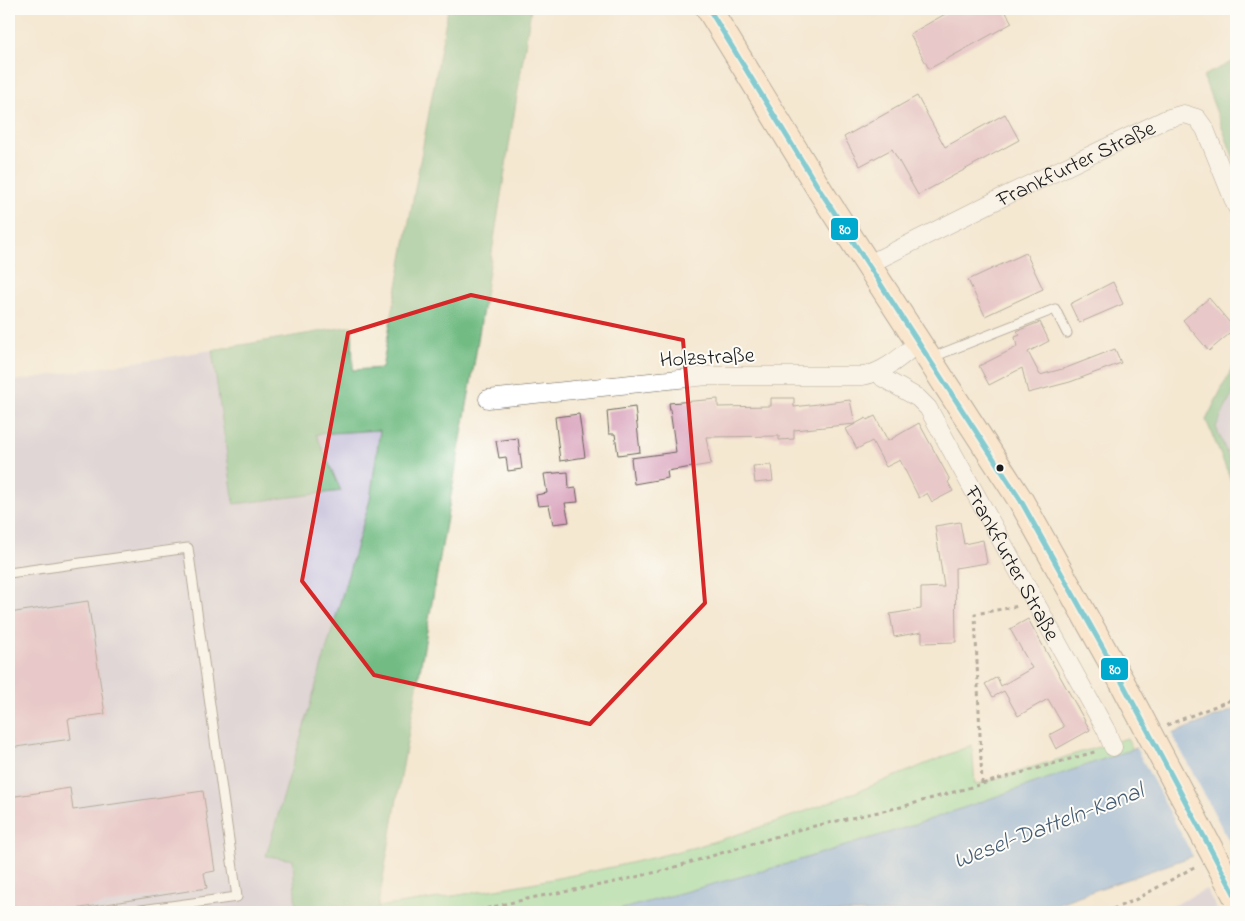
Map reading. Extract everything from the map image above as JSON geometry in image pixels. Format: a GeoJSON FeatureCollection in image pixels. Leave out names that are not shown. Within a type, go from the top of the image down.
{"type":"FeatureCollection","features":[{"type":"Feature","properties":{"kind":"main road","name":"Frankfurter Straße"},"geometry":{"type":"LineString","coordinates":[[709,9],[822,192],[1021,501],[1122,682],[1236,897]]}},
{"type":"Feature","properties":{"kind":"street","name":"Frankfurter Straße"},"geometry":{"type":"LineString","coordinates":[[869,264],[1107,146],[1166,119],[1184,114],[1197,118],[1205,129],[1236,206]]}},
{"type":"Feature","properties":{"kind":"street","name":"Holzstraße"},"geometry":{"type":"LineString","coordinates":[[488,399],[691,377],[751,375],[863,376],[878,372],[890,365],[924,352]]}},
{"type":"Feature","properties":{"kind":"street","name":"Frankfurter Straße"},"geometry":{"type":"LineString","coordinates":[[878,372],[882,378],[918,398],[928,408],[1037,602],[1106,730],[1113,747]]}},
{"type":"Feature","properties":{"kind":"lane"},"geometry":{"type":"LineString","coordinates":[[924,352],[943,353],[1055,309],[1067,333]]}},
{"type":"Feature","properties":{"kind":"lane"},"geometry":{"type":"LineString","coordinates":[[9,573],[188,548],[237,897],[126,912]]}},
{"type":"Feature","properties":{"kind":"path"},"geometry":{"type":"LineString","coordinates":[[982,784],[975,614],[1037,602]]}},
{"type":"Feature","properties":{"kind":"path"},"geometry":{"type":"LineString","coordinates":[[1166,726],[1236,698]]}},
{"type":"Feature","properties":{"kind":"path"},"geometry":{"type":"LineString","coordinates":[[471,912],[665,870],[801,829],[901,807],[1113,747]]}},
{"type":"Feature","properties":{"kind":"path"},"geometry":{"type":"LineString","coordinates":[[1106,912],[1133,901],[1204,862]]}},
{"type":"Feature","properties":{"kind":"highlighted area"},"geometry":{"type":"Polygon","coordinates":[[[471,295],[683,340],[705,603],[590,724],[374,675],[302,581],[348,333],[471,295]]]}},
{"type":"Feature","properties":{"kind":"shaded area"},"geometry":{"type":"Polygon","coordinates":[[[212,350],[234,504],[341,490],[316,434],[380,429],[370,500],[266,856],[293,860],[296,912],[9,912],[9,382],[212,350]]]}},
{"type":"Feature","properties":{"kind":"shaded area"},"geometry":{"type":"Polygon","coordinates":[[[1236,387],[1236,474],[1216,427],[1236,387]]]}},
{"type":"Feature","properties":{"kind":"shaded area"},"geometry":{"type":"Polygon","coordinates":[[[1206,889],[1217,909],[1209,912],[1160,912],[1206,889]]]}},
{"type":"Feature","properties":{"kind":"green space"},"geometry":{"type":"Polygon","coordinates":[[[448,9],[531,9],[472,377],[377,912],[296,912],[293,860],[266,856],[370,500],[380,430],[316,434],[341,491],[234,504],[212,350],[352,326],[353,370],[382,368],[448,9]]]}},
{"type":"Feature","properties":{"kind":"green space"},"geometry":{"type":"Polygon","coordinates":[[[1236,60],[1236,165],[1203,76],[1236,60]]]}},
{"type":"Feature","properties":{"kind":"green space"},"geometry":{"type":"Polygon","coordinates":[[[1236,360],[1236,387],[1216,427],[1236,475],[1236,492],[1206,420],[1236,360]]]}},
{"type":"Feature","properties":{"kind":"green space"},"geometry":{"type":"Polygon","coordinates":[[[1127,738],[1133,749],[917,824],[780,866],[611,912],[377,912],[378,907],[537,882],[695,847],[800,813],[972,745],[975,785],[1127,738]]]}},
{"type":"Feature","properties":{"kind":"water","name":"Wesel-Datteln-Kanal"},"geometry":{"type":"Polygon","coordinates":[[[1236,709],[1236,841],[1033,912],[611,912],[780,866],[917,824],[1133,749],[1236,709]]]}},
{"type":"Feature","properties":{"kind":"pier"},"geometry":{"type":"Polygon","coordinates":[[[1171,732],[1231,845],[1194,858],[1135,746],[1171,732]]]}},
{"type":"Feature","properties":{"kind":"building"},"geometry":{"type":"Polygon","coordinates":[[[954,9],[1004,9],[1012,23],[929,69],[910,34],[954,9]]]}},
{"type":"Feature","properties":{"kind":"building"},"geometry":{"type":"Polygon","coordinates":[[[917,96],[945,147],[1005,114],[1019,140],[918,195],[892,149],[860,166],[844,137],[917,96]]]}},
{"type":"Feature","properties":{"kind":"building"},"geometry":{"type":"Polygon","coordinates":[[[1026,253],[1043,289],[985,316],[968,280],[1026,253]]]}},
{"type":"Feature","properties":{"kind":"building"},"geometry":{"type":"Polygon","coordinates":[[[1113,282],[1123,304],[1079,323],[1070,304],[1113,282]]]}},
{"type":"Feature","properties":{"kind":"building"},"geometry":{"type":"Polygon","coordinates":[[[1209,298],[1235,329],[1209,351],[1183,320],[1209,298]]]}},
{"type":"Feature","properties":{"kind":"building"},"geometry":{"type":"Polygon","coordinates":[[[1040,322],[1049,341],[1028,352],[1040,375],[1066,368],[1115,349],[1121,363],[1070,382],[1028,393],[1022,368],[989,385],[979,366],[1017,347],[1015,337],[1020,335],[1017,331],[1040,322]]]}},
{"type":"Feature","properties":{"kind":"building"},"geometry":{"type":"Polygon","coordinates":[[[771,398],[794,398],[794,407],[850,400],[855,424],[794,430],[794,439],[779,440],[779,436],[706,437],[711,464],[667,471],[668,478],[634,484],[631,458],[676,452],[669,403],[718,399],[718,407],[771,406],[771,398]]]}},
{"type":"Feature","properties":{"kind":"building"},"geometry":{"type":"Polygon","coordinates":[[[635,407],[640,452],[618,455],[615,434],[609,434],[607,411],[635,407]]]}},
{"type":"Feature","properties":{"kind":"building"},"geometry":{"type":"Polygon","coordinates":[[[579,414],[585,457],[560,461],[555,417],[579,414]]]}},
{"type":"Feature","properties":{"kind":"building"},"geometry":{"type":"Polygon","coordinates":[[[875,416],[888,441],[919,423],[950,480],[948,482],[953,491],[932,502],[927,493],[919,498],[900,460],[886,467],[872,441],[857,449],[846,429],[866,418],[867,420],[875,416]]]}},
{"type":"Feature","properties":{"kind":"building"},"geometry":{"type":"Polygon","coordinates":[[[518,438],[522,469],[508,471],[506,457],[499,458],[496,441],[518,438]]]}},
{"type":"Feature","properties":{"kind":"building"},"geometry":{"type":"Polygon","coordinates":[[[771,465],[773,481],[755,483],[753,466],[771,465]]]}},
{"type":"Feature","properties":{"kind":"building"},"geometry":{"type":"Polygon","coordinates":[[[568,472],[569,489],[576,488],[578,502],[565,503],[569,522],[553,524],[549,505],[538,506],[536,495],[547,493],[544,474],[568,472]]]}},
{"type":"Feature","properties":{"kind":"building"},"geometry":{"type":"Polygon","coordinates":[[[960,522],[964,544],[983,540],[987,563],[955,568],[956,642],[922,643],[922,632],[894,637],[890,614],[921,609],[921,588],[944,587],[935,526],[960,522]]]}},
{"type":"Feature","properties":{"kind":"building"},"geometry":{"type":"Polygon","coordinates":[[[88,601],[105,714],[68,719],[71,739],[9,748],[9,613],[88,601]]]}},
{"type":"Feature","properties":{"kind":"building"},"geometry":{"type":"Polygon","coordinates":[[[1028,619],[1090,730],[1056,749],[1049,735],[1064,727],[1048,699],[1018,716],[1004,691],[993,697],[985,684],[997,677],[1001,686],[1032,668],[1010,629],[1028,619]]]}},
{"type":"Feature","properties":{"kind":"building"},"geometry":{"type":"Polygon","coordinates":[[[70,788],[73,810],[203,791],[215,871],[204,873],[207,888],[56,912],[9,912],[9,797],[70,788]]]}},
{"type":"Feature","properties":{"kind":"transit line","name":"80"},"geometry":{"type":"LineString","coordinates":[[709,9],[821,192],[1021,501],[1122,682],[1236,897]]}}]}
